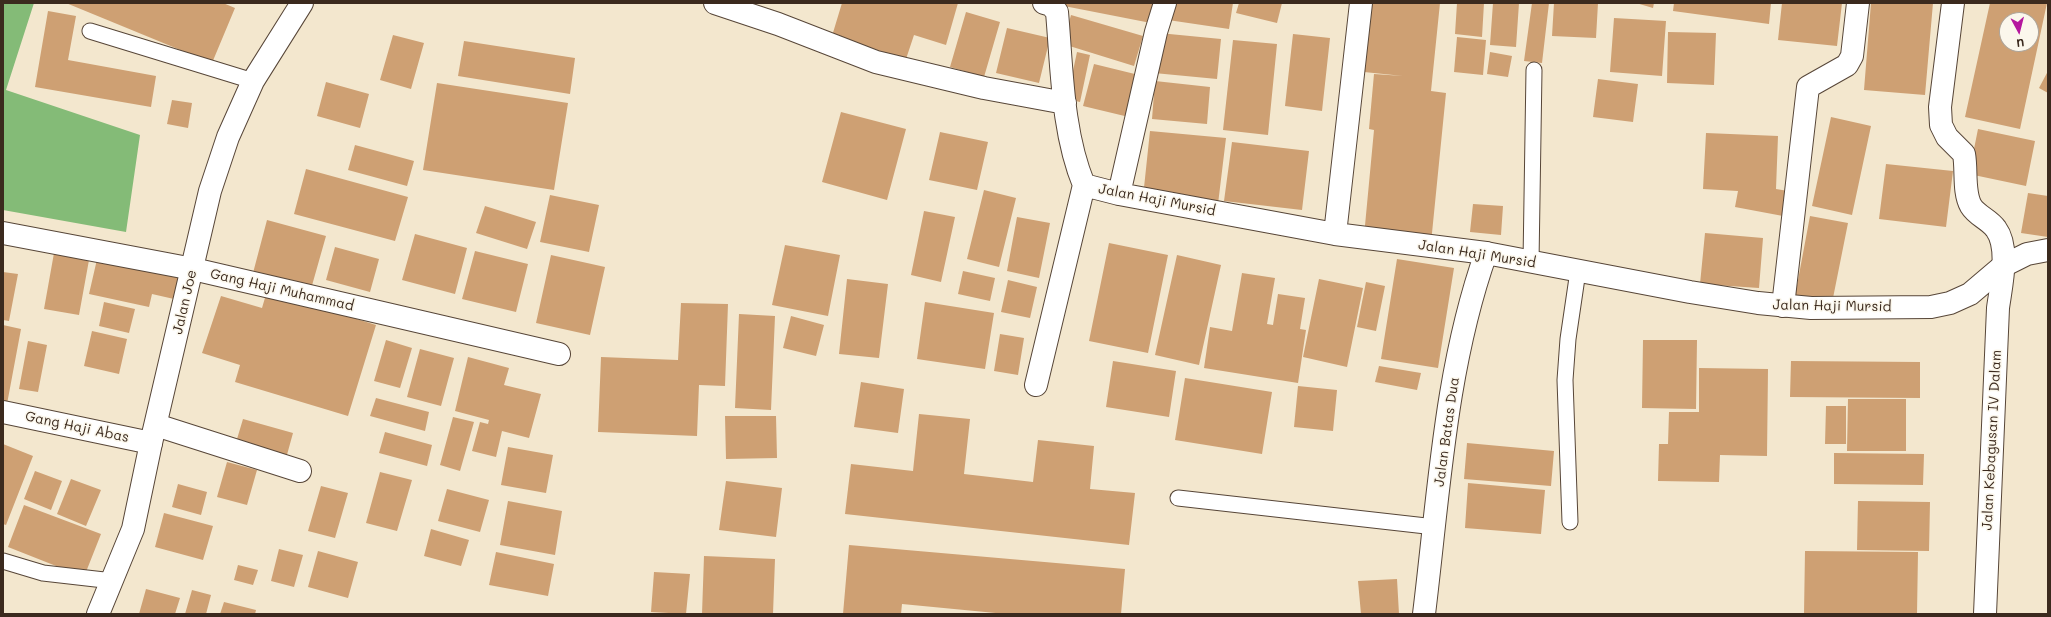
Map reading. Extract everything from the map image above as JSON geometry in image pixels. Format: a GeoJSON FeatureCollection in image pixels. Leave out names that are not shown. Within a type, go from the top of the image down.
{"type":"FeatureCollection","features":[{"type":"Feature","properties":{"kind":"street","name":"Jalan Joe"},"geometry":{"type":"LineString","coordinates":[[98,614],[113,581],[133,529],[153,434],[212,184],[228,137],[253,81],[302,3]]}},
{"type":"Feature","properties":{"kind":"street"},"geometry":{"type":"LineString","coordinates":[[715,3],[778,24],[876,62],[984,88],[1065,103]]}},
{"type":"Feature","properties":{"kind":"street"},"geometry":{"type":"LineString","coordinates":[[1119,194],[1156,32],[1166,3]]}},
{"type":"Feature","properties":{"kind":"street"},"geometry":{"type":"LineString","coordinates":[[1335,234],[1361,3]]}},
{"type":"Feature","properties":{"kind":"street"},"geometry":{"type":"LineString","coordinates":[[1783,306],[1808,87],[1847,65],[1852,56],[1858,3]]}},
{"type":"Feature","properties":{"kind":"street","name":"Jalan Kebagusan IV Dalam"},"geometry":{"type":"LineString","coordinates":[[1953,3],[1940,107],[1941,126],[1947,137],[1964,154],[1968,197],[1975,211],[1989,220],[1997,230],[2001,241],[2003,266],[1998,308],[1985,614]]}},
{"type":"Feature","properties":{"kind":"street","name":"Jalan Haji Mursid"},"geometry":{"type":"LineString","coordinates":[[1054,6],[1065,103],[1076,164],[1084,185],[1119,194],[1335,234],[1486,253],[1690,292],[1783,306],[1811,308],[1931,307],[1950,302],[1970,294],[2003,266],[2026,254],[2048,250]]}},
{"type":"Feature","properties":{"kind":"street"},"geometry":{"type":"LineString","coordinates":[[1036,385],[1084,185]]}},
{"type":"Feature","properties":{"kind":"street","name":"Gang Haji Muhammad"},"geometry":{"type":"LineString","coordinates":[[3,234],[193,269],[560,354]]}},
{"type":"Feature","properties":{"kind":"street","name":"Jalan Batas Dua"},"geometry":{"type":"LineString","coordinates":[[1424,614],[1450,401],[1471,299],[1486,253]]}},
{"type":"Feature","properties":{"kind":"street","name":"Gang Haji Abas"},"geometry":{"type":"LineString","coordinates":[[3,412],[153,434],[300,471]]}},
{"type":"Feature","properties":{"kind":"lane"},"geometry":{"type":"LineString","coordinates":[[90,32],[253,81]]}},
{"type":"Feature","properties":{"kind":"lane"},"geometry":{"type":"LineString","coordinates":[[1530,262],[1534,70]]}},
{"type":"Feature","properties":{"kind":"lane"},"geometry":{"type":"LineString","coordinates":[[1570,522],[1565,380],[1568,339],[1578,271]]}},
{"type":"Feature","properties":{"kind":"lane"},"geometry":{"type":"LineString","coordinates":[[1178,498],[1435,527]]}},
{"type":"Feature","properties":{"kind":"lane"},"geometry":{"type":"LineString","coordinates":[[3,561],[43,573],[113,581]]}},
{"type":"Feature","properties":{"kind":"green space"},"geometry":{"type":"Polygon","coordinates":[[[3,3],[34,3],[6,90],[140,135],[126,232],[3,210],[3,3]]]}},
{"type":"Feature","properties":{"kind":"building"},"geometry":{"type":"Polygon","coordinates":[[[66,3],[223,3],[235,8],[212,63],[66,3]]]}},
{"type":"Feature","properties":{"kind":"building"},"geometry":{"type":"Polygon","coordinates":[[[842,3],[958,3],[946,45],[914,35],[906,59],[832,36],[842,3]]]}},
{"type":"Feature","properties":{"kind":"building"},"geometry":{"type":"Polygon","coordinates":[[[1064,3],[1160,3],[1156,24],[1064,6],[1064,3]]]}},
{"type":"Feature","properties":{"kind":"building"},"geometry":{"type":"Polygon","coordinates":[[[1171,3],[1233,3],[1229,29],[1168,20],[1171,3]]]}},
{"type":"Feature","properties":{"kind":"building"},"geometry":{"type":"Polygon","coordinates":[[[1239,3],[1282,3],[1277,23],[1236,13],[1239,3]]]}},
{"type":"Feature","properties":{"kind":"building"},"geometry":{"type":"Polygon","coordinates":[[[1372,3],[1440,3],[1431,91],[1446,93],[1431,243],[1364,236],[1374,130],[1369,129],[1374,74],[1403,76],[1364,72],[1372,3]]]}},
{"type":"Feature","properties":{"kind":"building"},"geometry":{"type":"Polygon","coordinates":[[[1457,3],[1484,3],[1482,37],[1455,34],[1457,3]]]}},
{"type":"Feature","properties":{"kind":"building"},"geometry":{"type":"Polygon","coordinates":[[[1493,3],[1519,3],[1516,47],[1490,45],[1493,3]]]}},
{"type":"Feature","properties":{"kind":"building"},"geometry":{"type":"Polygon","coordinates":[[[1532,3],[1549,3],[1542,63],[1524,61],[1532,3]]]}},
{"type":"Feature","properties":{"kind":"building"},"geometry":{"type":"Polygon","coordinates":[[[1554,3],[1598,3],[1596,38],[1552,36],[1554,3]]]}},
{"type":"Feature","properties":{"kind":"building"},"geometry":{"type":"Polygon","coordinates":[[[1636,3],[1654,3],[1653,8],[1636,3]]]}},
{"type":"Feature","properties":{"kind":"building"},"geometry":{"type":"Polygon","coordinates":[[[1674,3],[1771,3],[1769,24],[1673,11],[1674,3]]]}},
{"type":"Feature","properties":{"kind":"building"},"geometry":{"type":"Polygon","coordinates":[[[1782,3],[1842,3],[1837,46],[1778,40],[1782,3]]]}},
{"type":"Feature","properties":{"kind":"building"},"geometry":{"type":"Polygon","coordinates":[[[1871,3],[1933,3],[1925,95],[1864,90],[1871,3]]]}},
{"type":"Feature","properties":{"kind":"building"},"geometry":{"type":"Polygon","coordinates":[[[1990,3],[2047,3],[2039,40],[2039,12],[1999,12],[1999,52],[2036,52],[2020,129],[1965,117],[1990,3]]]}},
{"type":"Feature","properties":{"kind":"building"},"geometry":{"type":"Polygon","coordinates":[[[48,11],[76,16],[68,60],[156,76],[151,107],[35,87],[48,11]]]}},
{"type":"Feature","properties":{"kind":"building"},"geometry":{"type":"Polygon","coordinates":[[[966,12],[1000,22],[984,77],[950,67],[966,12]]]}},
{"type":"Feature","properties":{"kind":"building"},"geometry":{"type":"Polygon","coordinates":[[[1071,15],[1143,36],[1134,66],[1063,44],[1071,15]]]}},
{"type":"Feature","properties":{"kind":"building"},"geometry":{"type":"Polygon","coordinates":[[[1614,18],[1666,21],[1662,76],[1610,72],[1614,18]]]}},
{"type":"Feature","properties":{"kind":"building"},"geometry":{"type":"Polygon","coordinates":[[[1007,28],[1050,38],[1039,83],[996,73],[1007,28]]]}},
{"type":"Feature","properties":{"kind":"building"},"geometry":{"type":"Polygon","coordinates":[[[1668,32],[1716,33],[1714,85],[1667,83],[1668,32]]]}},
{"type":"Feature","properties":{"kind":"building"},"geometry":{"type":"Polygon","coordinates":[[[1159,33],[1221,39],[1217,79],[1154,73],[1159,33]]]}},
{"type":"Feature","properties":{"kind":"building"},"geometry":{"type":"Polygon","coordinates":[[[1293,34],[1330,38],[1322,111],[1285,106],[1293,34]]]}},
{"type":"Feature","properties":{"kind":"building"},"geometry":{"type":"Polygon","coordinates":[[[393,35],[424,43],[411,89],[380,80],[393,35]]]}},
{"type":"Feature","properties":{"kind":"building"},"geometry":{"type":"Polygon","coordinates":[[[1457,37],[1486,40],[1483,75],[1454,72],[1457,37]]]}},
{"type":"Feature","properties":{"kind":"building"},"geometry":{"type":"Polygon","coordinates":[[[1233,40],[1277,44],[1268,135],[1223,130],[1233,40]]]}},
{"type":"Feature","properties":{"kind":"building"},"geometry":{"type":"Polygon","coordinates":[[[464,41],[575,58],[570,94],[458,76],[464,41]]]}},
{"type":"Feature","properties":{"kind":"building"},"geometry":{"type":"Polygon","coordinates":[[[1077,52],[1090,55],[1080,102],[1067,99],[1077,52]]]}},
{"type":"Feature","properties":{"kind":"building"},"geometry":{"type":"Polygon","coordinates":[[[1490,52],[1512,56],[1508,77],[1487,74],[1490,52]]]}},
{"type":"Feature","properties":{"kind":"building"},"geometry":{"type":"Polygon","coordinates":[[[1094,64],[1143,76],[1133,118],[1083,106],[1094,64]]]}},
{"type":"Feature","properties":{"kind":"building"},"geometry":{"type":"Polygon","coordinates":[[[2048,71],[2048,93],[2039,88],[2048,71]]]}},
{"type":"Feature","properties":{"kind":"building"},"geometry":{"type":"Polygon","coordinates":[[[1598,79],[1638,84],[1633,122],[1593,117],[1598,79]]]}},
{"type":"Feature","properties":{"kind":"building"},"geometry":{"type":"Polygon","coordinates":[[[1155,81],[1210,87],[1207,124],[1152,119],[1155,81]]]}},
{"type":"Feature","properties":{"kind":"building"},"geometry":{"type":"Polygon","coordinates":[[[326,82],[369,94],[360,128],[317,116],[326,82]]]}},
{"type":"Feature","properties":{"kind":"building"},"geometry":{"type":"Polygon","coordinates":[[[437,83],[568,103],[554,190],[423,170],[437,83]]]}},
{"type":"Feature","properties":{"kind":"building"},"geometry":{"type":"Polygon","coordinates":[[[172,100],[192,103],[188,128],[167,124],[172,100]]]}},
{"type":"Feature","properties":{"kind":"building"},"geometry":{"type":"Polygon","coordinates":[[[841,112],[906,129],[887,200],[822,182],[841,112]]]}},
{"type":"Feature","properties":{"kind":"building"},"geometry":{"type":"Polygon","coordinates":[[[1831,117],[1871,126],[1852,215],[1812,206],[1831,117]]]}},
{"type":"Feature","properties":{"kind":"building"},"geometry":{"type":"Polygon","coordinates":[[[1978,129],[2035,141],[2026,186],[1969,174],[1978,129]]]}},
{"type":"Feature","properties":{"kind":"building"},"geometry":{"type":"Polygon","coordinates":[[[1150,131],[1226,138],[1218,204],[1143,197],[1150,131]]]}},
{"type":"Feature","properties":{"kind":"building"},"geometry":{"type":"Polygon","coordinates":[[[940,132],[988,142],[977,190],[929,180],[940,132]]]}},
{"type":"Feature","properties":{"kind":"building"},"geometry":{"type":"Polygon","coordinates":[[[1706,133],[1778,136],[1776,189],[1788,191],[1783,216],[1735,207],[1738,191],[1703,189],[1706,133]]]}},
{"type":"Feature","properties":{"kind":"building"},"geometry":{"type":"Polygon","coordinates":[[[1232,142],[1309,151],[1302,210],[1224,201],[1232,142]]]}},
{"type":"Feature","properties":{"kind":"building"},"geometry":{"type":"Polygon","coordinates":[[[355,145],[414,161],[407,186],[348,170],[355,145]]]}},
{"type":"Feature","properties":{"kind":"building"},"geometry":{"type":"Polygon","coordinates":[[[1886,164],[1953,171],[1946,227],[1879,219],[1886,164]]]}},
{"type":"Feature","properties":{"kind":"building"},"geometry":{"type":"Polygon","coordinates":[[[306,169],[408,197],[395,241],[294,214],[306,169]]]}},
{"type":"Feature","properties":{"kind":"building"},"geometry":{"type":"Polygon","coordinates":[[[984,190],[1016,198],[999,267],[967,259],[984,190]]]}},
{"type":"Feature","properties":{"kind":"building"},"geometry":{"type":"Polygon","coordinates":[[[2028,193],[2048,196],[2048,237],[2021,233],[2028,193]]]}},
{"type":"Feature","properties":{"kind":"building"},"geometry":{"type":"Polygon","coordinates":[[[550,195],[599,205],[589,252],[540,242],[550,195]]]}},
{"type":"Feature","properties":{"kind":"building"},"geometry":{"type":"Polygon","coordinates":[[[1473,204],[1503,206],[1501,235],[1470,232],[1473,204]]]}},
{"type":"Feature","properties":{"kind":"building"},"geometry":{"type":"Polygon","coordinates":[[[485,206],[536,222],[527,249],[476,233],[485,206]]]}},
{"type":"Feature","properties":{"kind":"building"},"geometry":{"type":"Polygon","coordinates":[[[924,211],[955,217],[941,282],[911,275],[924,211]]]}},
{"type":"Feature","properties":{"kind":"building"},"geometry":{"type":"Polygon","coordinates":[[[1810,216],[1848,223],[1832,303],[1795,296],[1810,216]]]}},
{"type":"Feature","properties":{"kind":"building"},"geometry":{"type":"Polygon","coordinates":[[[1017,217],[1050,223],[1039,278],[1007,271],[1017,217]]]}},
{"type":"Feature","properties":{"kind":"building"},"geometry":{"type":"Polygon","coordinates":[[[267,220],[326,236],[311,289],[253,273],[267,220]]]}},
{"type":"Feature","properties":{"kind":"building"},"geometry":{"type":"Polygon","coordinates":[[[1705,233],[1763,238],[1759,288],[1700,284],[1705,233]]]}},
{"type":"Feature","properties":{"kind":"building"},"geometry":{"type":"Polygon","coordinates":[[[415,234],[467,248],[455,294],[402,280],[415,234]]]}},
{"type":"Feature","properties":{"kind":"building"},"geometry":{"type":"Polygon","coordinates":[[[1109,243],[1168,255],[1148,353],[1089,341],[1109,243]]]}},
{"type":"Feature","properties":{"kind":"building"},"geometry":{"type":"Polygon","coordinates":[[[785,245],[840,255],[828,316],[772,305],[785,245]]]}},
{"type":"Feature","properties":{"kind":"building"},"geometry":{"type":"Polygon","coordinates":[[[335,247],[379,259],[370,292],[326,280],[335,247]]]}},
{"type":"Feature","properties":{"kind":"building"},"geometry":{"type":"Polygon","coordinates":[[[475,251],[528,264],[516,312],[462,299],[475,251]]]}},
{"type":"Feature","properties":{"kind":"building"},"geometry":{"type":"Polygon","coordinates":[[[54,253],[89,260],[79,315],[44,309],[54,253]]]}},
{"type":"Feature","properties":{"kind":"building"},"geometry":{"type":"Polygon","coordinates":[[[98,255],[180,274],[174,299],[152,294],[149,307],[89,294],[98,255]]]}},
{"type":"Feature","properties":{"kind":"building"},"geometry":{"type":"Polygon","coordinates":[[[551,255],[605,267],[590,335],[536,323],[551,255]]]}},
{"type":"Feature","properties":{"kind":"building"},"geometry":{"type":"Polygon","coordinates":[[[1177,255],[1221,265],[1199,365],[1155,355],[1177,255]]]}},
{"type":"Feature","properties":{"kind":"building"},"geometry":{"type":"Polygon","coordinates":[[[1397,259],[1454,268],[1438,368],[1381,359],[1397,259]]]}},
{"type":"Feature","properties":{"kind":"building"},"geometry":{"type":"Polygon","coordinates":[[[963,271],[995,278],[990,301],[958,294],[963,271]]]}},
{"type":"Feature","properties":{"kind":"building"},"geometry":{"type":"Polygon","coordinates":[[[3,272],[18,274],[9,321],[3,320],[3,272]]]}},
{"type":"Feature","properties":{"kind":"building"},"geometry":{"type":"Polygon","coordinates":[[[1242,273],[1275,278],[1267,324],[1273,325],[1278,294],[1305,298],[1300,329],[1306,330],[1298,383],[1204,368],[1210,327],[1232,331],[1242,273]]]}},
{"type":"Feature","properties":{"kind":"building"},"geometry":{"type":"Polygon","coordinates":[[[847,279],[888,284],[879,358],[839,354],[847,279]]]}},
{"type":"Feature","properties":{"kind":"building"},"geometry":{"type":"Polygon","coordinates":[[[1319,279],[1363,288],[1347,367],[1303,357],[1319,279]]]}},
{"type":"Feature","properties":{"kind":"building"},"geometry":{"type":"Polygon","coordinates":[[[1008,280],[1037,287],[1030,318],[1001,312],[1008,280]]]}},
{"type":"Feature","properties":{"kind":"building"},"geometry":{"type":"Polygon","coordinates":[[[1366,282],[1385,286],[1376,331],[1357,327],[1366,282]]]}},
{"type":"Feature","properties":{"kind":"building"},"geometry":{"type":"Polygon","coordinates":[[[267,291],[376,325],[348,416],[235,382],[240,365],[202,353],[221,296],[262,308],[267,291]]]}},
{"type":"Feature","properties":{"kind":"building"},"geometry":{"type":"Polygon","coordinates":[[[104,302],[135,309],[129,333],[99,326],[104,302]]]}},
{"type":"Feature","properties":{"kind":"building"},"geometry":{"type":"Polygon","coordinates":[[[925,302],[994,313],[985,369],[917,359],[925,302]]]}},
{"type":"Feature","properties":{"kind":"building"},"geometry":{"type":"Polygon","coordinates":[[[681,303],[728,304],[725,386],[699,385],[697,436],[598,432],[601,357],[678,360],[681,303]]]}},
{"type":"Feature","properties":{"kind":"building"},"geometry":{"type":"Polygon","coordinates":[[[739,314],[775,316],[771,410],[735,408],[739,314]]]}},
{"type":"Feature","properties":{"kind":"building"},"geometry":{"type":"Polygon","coordinates":[[[791,316],[824,325],[816,356],[783,348],[791,316]]]}},
{"type":"Feature","properties":{"kind":"building"},"geometry":{"type":"Polygon","coordinates":[[[3,325],[21,329],[7,404],[3,403],[3,325]]]}},
{"type":"Feature","properties":{"kind":"building"},"geometry":{"type":"Polygon","coordinates":[[[92,331],[127,339],[119,374],[84,366],[92,331]]]}},
{"type":"Feature","properties":{"kind":"building"},"geometry":{"type":"Polygon","coordinates":[[[1000,334],[1024,338],[1018,375],[994,371],[1000,334]]]}},
{"type":"Feature","properties":{"kind":"building"},"geometry":{"type":"Polygon","coordinates":[[[386,340],[412,348],[400,388],[374,381],[386,340]]]}},
{"type":"Feature","properties":{"kind":"building"},"geometry":{"type":"Polygon","coordinates":[[[1643,340],[1697,340],[1696,409],[1642,408],[1643,340]]]}},
{"type":"Feature","properties":{"kind":"building"},"geometry":{"type":"Polygon","coordinates":[[[28,341],[47,345],[38,392],[19,389],[28,341]]]}},
{"type":"Feature","properties":{"kind":"building"},"geometry":{"type":"Polygon","coordinates":[[[420,349],[454,358],[441,406],[407,397],[420,349]]]}},
{"type":"Feature","properties":{"kind":"building"},"geometry":{"type":"Polygon","coordinates":[[[468,357],[509,368],[504,385],[541,394],[529,438],[502,431],[496,457],[472,451],[480,422],[488,424],[489,420],[455,411],[468,357]]]}},
{"type":"Feature","properties":{"kind":"building"},"geometry":{"type":"Polygon","coordinates":[[[1113,361],[1176,371],[1169,417],[1106,407],[1113,361]]]}},
{"type":"Feature","properties":{"kind":"building"},"geometry":{"type":"Polygon","coordinates":[[[1791,361],[1920,362],[1920,398],[1790,397],[1791,361]]]}},
{"type":"Feature","properties":{"kind":"building"},"geometry":{"type":"Polygon","coordinates":[[[1379,366],[1421,373],[1417,390],[1375,382],[1379,366]]]}},
{"type":"Feature","properties":{"kind":"building"},"geometry":{"type":"Polygon","coordinates":[[[1699,368],[1768,369],[1767,456],[1720,455],[1719,482],[1658,481],[1659,444],[1668,444],[1669,412],[1699,412],[1699,368]]]}},
{"type":"Feature","properties":{"kind":"building"},"geometry":{"type":"Polygon","coordinates":[[[1185,378],[1272,392],[1262,454],[1175,440],[1185,378]]]}},
{"type":"Feature","properties":{"kind":"building"},"geometry":{"type":"Polygon","coordinates":[[[861,382],[904,389],[898,433],[854,427],[861,382]]]}},
{"type":"Feature","properties":{"kind":"building"},"geometry":{"type":"Polygon","coordinates":[[[1298,386],[1337,390],[1333,431],[1294,427],[1298,386]]]}},
{"type":"Feature","properties":{"kind":"building"},"geometry":{"type":"Polygon","coordinates":[[[376,398],[429,412],[425,431],[370,416],[376,398]]]}},
{"type":"Feature","properties":{"kind":"building"},"geometry":{"type":"Polygon","coordinates":[[[1848,399],[1906,399],[1906,451],[1847,451],[1848,399]]]}},
{"type":"Feature","properties":{"kind":"building"},"geometry":{"type":"Polygon","coordinates":[[[1826,406],[1846,406],[1846,444],[1825,444],[1826,406]]]}},
{"type":"Feature","properties":{"kind":"building"},"geometry":{"type":"Polygon","coordinates":[[[919,414],[970,419],[964,474],[1033,482],[1038,440],[1094,446],[1090,489],[1135,493],[1129,545],[845,514],[851,464],[913,471],[919,414]]]}},
{"type":"Feature","properties":{"kind":"building"},"geometry":{"type":"Polygon","coordinates":[[[725,416],[776,416],[777,458],[726,459],[725,416]]]}},
{"type":"Feature","properties":{"kind":"building"},"geometry":{"type":"Polygon","coordinates":[[[453,417],[474,422],[460,471],[440,465],[453,417]]]}},
{"type":"Feature","properties":{"kind":"building"},"geometry":{"type":"Polygon","coordinates":[[[243,419],[293,433],[285,462],[234,449],[243,419]]]}},
{"type":"Feature","properties":{"kind":"building"},"geometry":{"type":"Polygon","coordinates":[[[385,432],[432,445],[427,466],[379,453],[385,432]]]}},
{"type":"Feature","properties":{"kind":"building"},"geometry":{"type":"Polygon","coordinates":[[[1467,443],[1554,451],[1551,486],[1464,479],[1467,443]]]}},
{"type":"Feature","properties":{"kind":"building"},"geometry":{"type":"Polygon","coordinates":[[[3,444],[33,456],[6,525],[3,524],[3,444]]]}},
{"type":"Feature","properties":{"kind":"building"},"geometry":{"type":"Polygon","coordinates":[[[508,447],[553,455],[546,493],[501,485],[508,447]]]}},
{"type":"Feature","properties":{"kind":"building"},"geometry":{"type":"Polygon","coordinates":[[[1834,453],[1924,454],[1923,485],[1834,484],[1834,453]]]}},
{"type":"Feature","properties":{"kind":"building"},"geometry":{"type":"Polygon","coordinates":[[[227,462],[257,470],[247,505],[217,497],[227,462]]]}},
{"type":"Feature","properties":{"kind":"building"},"geometry":{"type":"Polygon","coordinates":[[[35,471],[62,481],[51,510],[24,499],[35,471]]]}},
{"type":"Feature","properties":{"kind":"building"},"geometry":{"type":"Polygon","coordinates":[[[380,472],[412,480],[397,531],[366,523],[380,472]]]}},
{"type":"Feature","properties":{"kind":"building"},"geometry":{"type":"Polygon","coordinates":[[[71,479],[101,490],[86,526],[57,514],[71,479]]]}},
{"type":"Feature","properties":{"kind":"building"},"geometry":{"type":"Polygon","coordinates":[[[726,481],[782,488],[776,537],[719,530],[726,481]]]}},
{"type":"Feature","properties":{"kind":"building"},"geometry":{"type":"Polygon","coordinates":[[[1468,483],[1545,490],[1541,534],[1465,528],[1468,483]]]}},
{"type":"Feature","properties":{"kind":"building"},"geometry":{"type":"Polygon","coordinates":[[[178,484],[207,492],[201,515],[172,507],[178,484]]]}},
{"type":"Feature","properties":{"kind":"building"},"geometry":{"type":"Polygon","coordinates":[[[321,486],[348,493],[335,538],[308,531],[321,486]]]}},
{"type":"Feature","properties":{"kind":"building"},"geometry":{"type":"Polygon","coordinates":[[[447,489],[489,500],[480,532],[438,521],[447,489]]]}},
{"type":"Feature","properties":{"kind":"building"},"geometry":{"type":"Polygon","coordinates":[[[508,501],[562,511],[555,555],[500,545],[508,501]]]}},
{"type":"Feature","properties":{"kind":"building"},"geometry":{"type":"Polygon","coordinates":[[[1858,501],[1930,502],[1929,551],[1857,550],[1858,501]]]}},
{"type":"Feature","properties":{"kind":"building"},"geometry":{"type":"Polygon","coordinates":[[[24,505],[101,534],[84,577],[8,547],[24,505]]]}},
{"type":"Feature","properties":{"kind":"building"},"geometry":{"type":"Polygon","coordinates":[[[164,513],[213,526],[203,560],[155,547],[164,513]]]}},
{"type":"Feature","properties":{"kind":"building"},"geometry":{"type":"Polygon","coordinates":[[[431,529],[469,540],[461,566],[424,556],[431,529]]]}},
{"type":"Feature","properties":{"kind":"building"},"geometry":{"type":"Polygon","coordinates":[[[849,545],[1125,569],[1121,614],[1006,614],[902,604],[901,614],[843,614],[849,545]]]}},
{"type":"Feature","properties":{"kind":"building"},"geometry":{"type":"Polygon","coordinates":[[[279,549],[303,555],[294,587],[271,581],[279,549]]]}},
{"type":"Feature","properties":{"kind":"building"},"geometry":{"type":"Polygon","coordinates":[[[318,551],[358,562],[348,598],[308,587],[318,551]]]}},
{"type":"Feature","properties":{"kind":"building"},"geometry":{"type":"Polygon","coordinates":[[[1805,551],[1918,552],[1917,614],[1804,614],[1805,551]]]}},
{"type":"Feature","properties":{"kind":"building"},"geometry":{"type":"Polygon","coordinates":[[[496,552],[554,564],[548,596],[489,585],[496,552]]]}},
{"type":"Feature","properties":{"kind":"building"},"geometry":{"type":"Polygon","coordinates":[[[704,556],[775,559],[773,614],[702,614],[704,556]]]}},
{"type":"Feature","properties":{"kind":"building"},"geometry":{"type":"Polygon","coordinates":[[[238,565],[258,570],[253,585],[234,580],[238,565]]]}},
{"type":"Feature","properties":{"kind":"building"},"geometry":{"type":"Polygon","coordinates":[[[654,572],[690,574],[686,614],[651,612],[654,572]]]}},
{"type":"Feature","properties":{"kind":"building"},"geometry":{"type":"Polygon","coordinates":[[[1397,579],[1399,614],[1361,614],[1358,581],[1397,579]]]}},
{"type":"Feature","properties":{"kind":"building"},"geometry":{"type":"Polygon","coordinates":[[[146,589],[180,598],[175,614],[139,614],[146,589]]]}},
{"type":"Feature","properties":{"kind":"building"},"geometry":{"type":"Polygon","coordinates":[[[192,590],[211,595],[206,614],[185,614],[192,590]]]}},
{"type":"Feature","properties":{"kind":"building"},"geometry":{"type":"Polygon","coordinates":[[[224,602],[256,610],[255,614],[220,614],[224,602]]]}}]}
